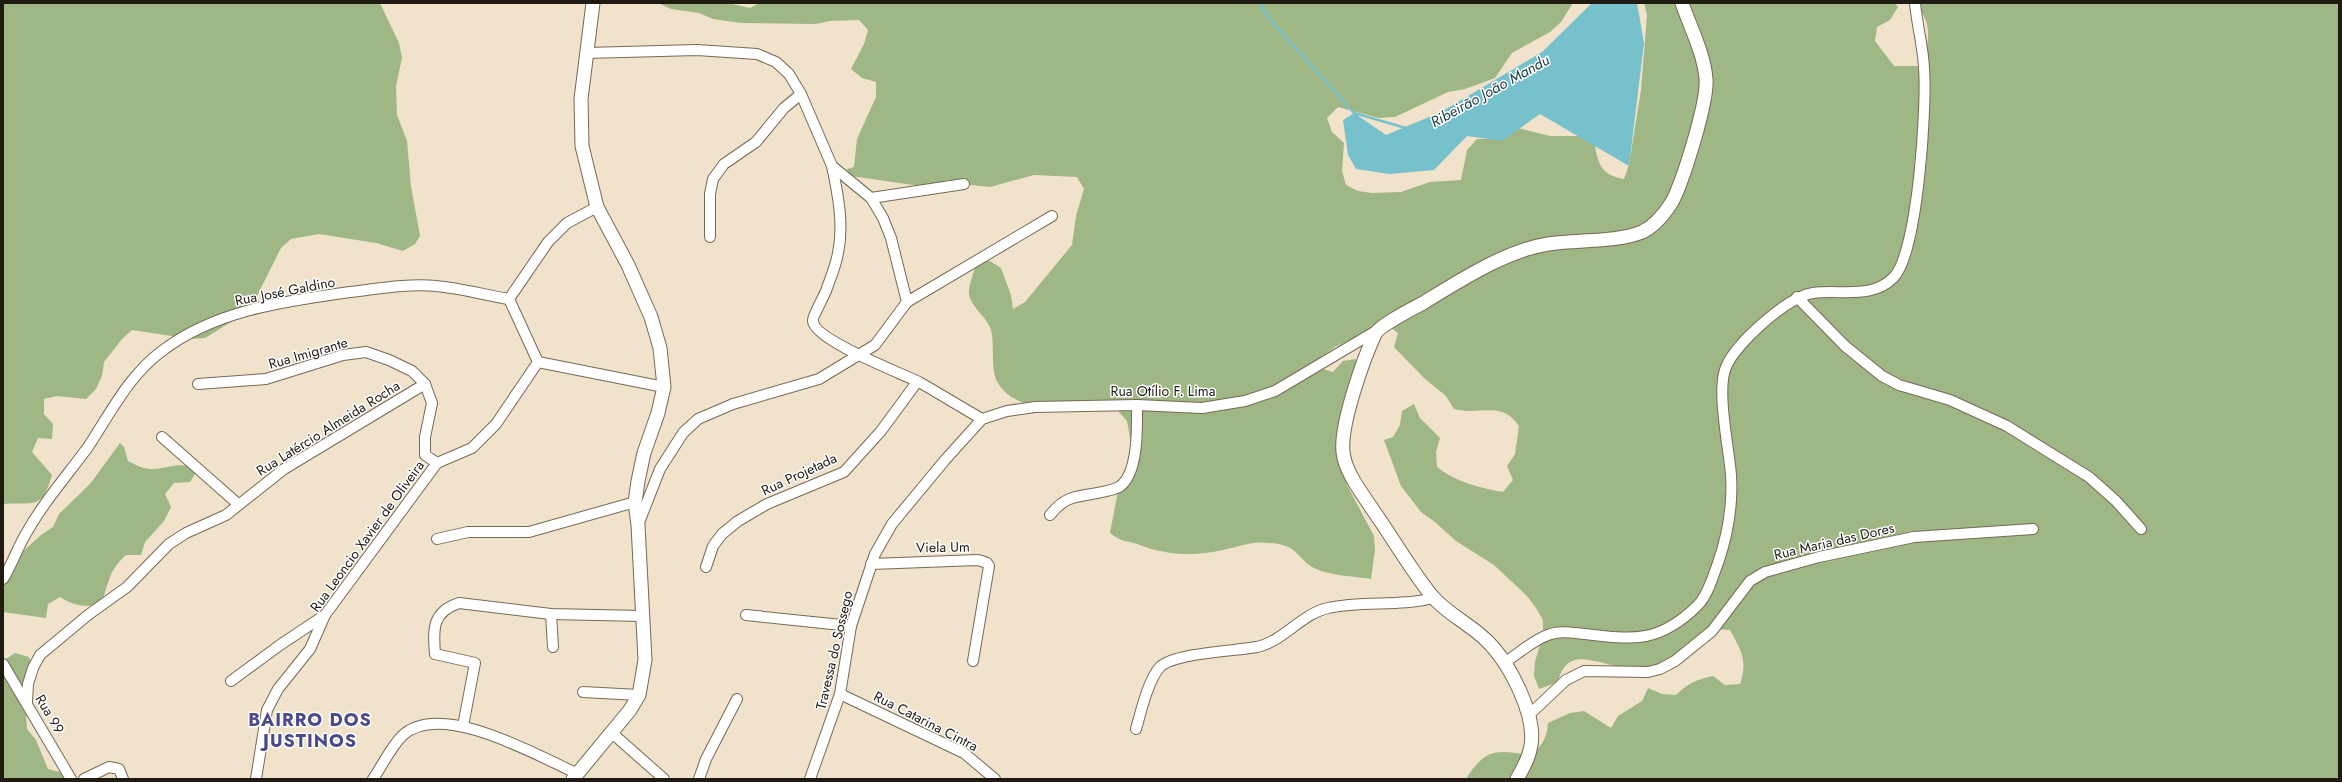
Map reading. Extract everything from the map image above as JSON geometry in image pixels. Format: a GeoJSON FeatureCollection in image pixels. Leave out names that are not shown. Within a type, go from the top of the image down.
{"type":"FeatureCollection","features":[{"type":"Feature","properties":{"kind":"street"},"geometry":{"type":"LineString","coordinates":[[374,779],[402,736],[417,726],[434,723],[463,726],[506,741],[575,776],[612,733],[639,696],[645,660],[638,525],[635,502],[644,453],[658,413],[664,387],[660,348],[651,317],[628,264],[597,207],[582,146],[581,99],[593,3]]}},
{"type":"Feature","properties":{"kind":"street"},"geometry":{"type":"LineString","coordinates":[[1517,779],[1530,749],[1530,714],[1504,663],[1486,640],[1434,598],[1366,500],[1347,467],[1343,455],[1342,442],[1348,412],[1376,331],[1456,283],[1513,254],[1545,244],[1630,236],[1645,231],[1660,219],[1672,202],[1680,183],[1701,114],[1705,92],[1706,79],[1701,58],[1682,3]]}},
{"type":"Feature","properties":{"kind":"street"},"geometry":{"type":"LineString","coordinates":[[1504,663],[1548,634],[1565,632],[1622,638],[1643,638],[1669,627],[1700,603],[1712,580],[1731,515],[1731,477],[1722,385],[1724,369],[1732,354],[1773,314],[1797,297],[1814,293],[1857,293],[1880,287],[1894,277],[1902,266],[1908,247],[1916,200],[1925,102],[1924,68],[1915,3]]}},
{"type":"Feature","properties":{"kind":"street"},"geometry":{"type":"LineString","coordinates":[[586,52],[697,50],[756,54],[776,62],[789,74],[801,94],[832,166],[838,195],[840,232],[838,253],[824,300],[812,320],[821,333],[860,356],[918,382],[982,419]]}},
{"type":"Feature","properties":{"kind":"street"},"geometry":{"type":"LineString","coordinates":[[710,237],[710,194],[713,179],[724,164],[756,142],[784,108],[801,94]]}},
{"type":"Feature","properties":{"kind":"street"},"geometry":{"type":"LineString","coordinates":[[832,166],[871,198],[884,218],[891,238],[907,302]]}},
{"type":"Feature","properties":{"kind":"street"},"geometry":{"type":"LineString","coordinates":[[871,198],[964,184]]}},
{"type":"Feature","properties":{"kind":"street"},"geometry":{"type":"LineString","coordinates":[[597,207],[567,223],[548,242],[508,299],[538,362],[664,387]]}},
{"type":"Feature","properties":{"kind":"street"},"geometry":{"type":"LineString","coordinates":[[638,525],[660,469],[683,433],[698,420],[733,404],[819,379],[860,356],[875,345],[907,302],[1052,216]]}},
{"type":"Feature","properties":{"kind":"street","name":"Rua José Galdino"},"geometry":{"type":"LineString","coordinates":[[3,578],[24,538],[57,485],[87,447],[135,378],[162,351],[188,334],[233,315],[295,300],[376,289],[435,286],[508,299]]}},
{"type":"Feature","properties":{"kind":"street"},"geometry":{"type":"LineString","coordinates":[[1797,297],[1845,346],[1882,376],[1899,385],[1950,400],[2007,426],[2089,477],[2116,501],[2141,529]]}},
{"type":"Feature","properties":{"kind":"street","name":"Rua Otílio F. Lima"},"geometry":{"type":"LineString","coordinates":[[982,419],[1007,411],[1035,407],[1137,405],[1202,408],[1245,401],[1275,391],[1376,331]]}},
{"type":"Feature","properties":{"kind":"street","name":"Rua Imigrante"},"geometry":{"type":"LineString","coordinates":[[198,384],[266,379],[343,355],[366,352],[389,360],[412,371],[425,384],[432,403],[425,437],[426,455],[437,463]]}},
{"type":"Feature","properties":{"kind":"street","name":"Rua Leoncio Xavier de Oliveira"},"geometry":{"type":"LineString","coordinates":[[256,779],[267,710],[278,689],[310,649],[325,615],[437,463],[472,448],[496,424],[538,362]]}},
{"type":"Feature","properties":{"kind":"street","name":"Rua Projetada"},"geometry":{"type":"LineString","coordinates":[[706,567],[718,540],[738,520],[766,504],[844,472],[881,431],[918,382]]}},
{"type":"Feature","properties":{"kind":"street","name":"Rua Latércio Almeida Rocha"},"geometry":{"type":"LineString","coordinates":[[27,702],[28,684],[33,668],[40,655],[88,615],[127,587],[169,544],[186,533],[226,515],[284,469],[425,384]]}},
{"type":"Feature","properties":{"kind":"street"},"geometry":{"type":"LineString","coordinates":[[1050,515],[1064,500],[1108,491],[1119,487],[1127,479],[1132,464],[1137,436],[1137,405]]}},
{"type":"Feature","properties":{"kind":"street","name":"Travessa do Sossego"},"geometry":{"type":"LineString","coordinates":[[810,779],[840,694],[851,626],[875,554],[892,524],[945,460],[982,419]]}},
{"type":"Feature","properties":{"kind":"street"},"geometry":{"type":"LineString","coordinates":[[162,437],[238,504]]}},
{"type":"Feature","properties":{"kind":"street"},"geometry":{"type":"LineString","coordinates":[[437,538],[468,532],[529,532],[635,502]]}},
{"type":"Feature","properties":{"kind":"street","name":"Rua Maria das Dores"},"geometry":{"type":"LineString","coordinates":[[1530,714],[1566,680],[1584,671],[1642,673],[1660,670],[1675,661],[1712,631],[1750,581],[1765,572],[1818,557],[1914,537],[2033,529]]}},
{"type":"Feature","properties":{"kind":"street","name":"Viela Um"},"geometry":{"type":"LineString","coordinates":[[871,564],[978,560],[987,563],[989,566],[973,661]]}},
{"type":"Feature","properties":{"kind":"street"},"geometry":{"type":"LineString","coordinates":[[1136,729],[1151,683],[1160,667],[1169,662],[1184,657],[1259,646],[1275,640],[1305,618],[1327,608],[1364,602],[1419,602],[1434,598]]}},
{"type":"Feature","properties":{"kind":"street"},"geometry":{"type":"LineString","coordinates":[[463,726],[475,663],[435,654],[433,628],[440,614],[449,607],[459,603],[551,614],[642,616]]}},
{"type":"Feature","properties":{"kind":"street"},"geometry":{"type":"LineString","coordinates":[[551,614],[553,647]]}},
{"type":"Feature","properties":{"kind":"street"},"geometry":{"type":"LineString","coordinates":[[232,681],[285,641],[325,615]]}},
{"type":"Feature","properties":{"kind":"street"},"geometry":{"type":"LineString","coordinates":[[746,615],[851,626]]}},
{"type":"Feature","properties":{"kind":"street","name":"Rua 99"},"geometry":{"type":"LineString","coordinates":[[3,664],[27,702],[71,779]]}},
{"type":"Feature","properties":{"kind":"street"},"geometry":{"type":"LineString","coordinates":[[583,692],[639,696]]}},
{"type":"Feature","properties":{"kind":"street","name":"Rua Catarina Cintra"},"geometry":{"type":"LineString","coordinates":[[840,694],[964,753],[995,779]]}},
{"type":"Feature","properties":{"kind":"street"},"geometry":{"type":"LineString","coordinates":[[699,779],[706,759],[737,700]]}},
{"type":"Feature","properties":{"kind":"street"},"geometry":{"type":"LineString","coordinates":[[612,733],[664,779]]}},
{"type":"Feature","properties":{"kind":"street"},"geometry":{"type":"LineString","coordinates":[[84,779],[109,766],[119,768],[123,779]]}},
{"type":"Feature","properties":{"kind":"green space"},"geometry":{"type":"Polygon","coordinates":[[[3,3],[380,3],[399,43],[402,58],[396,86],[397,115],[407,141],[411,186],[420,236],[415,244],[403,251],[376,243],[319,234],[291,239],[281,248],[254,302],[231,322],[205,338],[191,339],[132,330],[122,339],[104,362],[102,376],[96,389],[86,399],[57,396],[44,399],[44,414],[53,424],[52,439],[38,438],[32,452],[52,475],[48,487],[40,500],[35,502],[3,504],[3,3]]]}},
{"type":"Feature","properties":{"kind":"green space"},"geometry":{"type":"Polygon","coordinates":[[[658,3],[728,3],[750,8],[759,3],[1573,3],[1561,22],[1550,32],[1512,53],[1495,78],[1465,89],[1448,92],[1395,117],[1379,118],[1338,107],[1327,118],[1332,132],[1344,143],[1342,171],[1346,185],[1358,191],[1372,193],[1401,192],[1430,182],[1461,180],[1467,150],[1477,139],[1492,139],[1518,128],[1550,136],[1579,136],[1594,140],[1601,166],[1609,174],[1624,179],[1629,165],[1641,90],[1647,15],[1644,3],[1895,3],[1898,7],[1890,20],[1877,27],[1875,41],[1894,66],[1923,66],[1928,29],[1920,3],[2339,3],[2339,779],[1466,779],[1480,761],[1493,753],[1509,752],[1531,755],[1543,741],[1548,723],[1570,713],[1584,711],[1611,728],[1618,716],[1642,701],[1648,688],[1662,694],[1676,695],[1693,682],[1713,676],[1725,685],[1740,684],[1743,669],[1742,656],[1730,630],[1715,629],[1658,672],[1625,668],[1580,659],[1567,665],[1558,682],[1539,689],[1534,676],[1535,662],[1543,634],[1543,620],[1536,608],[1527,596],[1494,565],[1456,541],[1435,522],[1421,512],[1401,486],[1384,440],[1393,437],[1400,425],[1402,411],[1414,404],[1420,418],[1440,438],[1436,452],[1437,467],[1452,477],[1468,484],[1503,492],[1513,480],[1507,466],[1515,454],[1519,426],[1505,413],[1498,411],[1464,411],[1454,409],[1446,396],[1424,378],[1394,347],[1398,333],[1386,324],[1335,347],[1324,355],[1319,368],[1333,372],[1343,361],[1356,359],[1346,468],[1347,485],[1374,536],[1375,550],[1371,579],[1321,571],[1308,564],[1291,548],[1278,544],[1256,543],[1201,554],[1179,554],[1158,551],[1117,538],[1110,533],[1118,491],[1128,478],[1132,449],[1127,421],[1118,411],[1036,406],[1020,401],[1008,394],[998,383],[994,371],[991,330],[986,320],[974,306],[969,295],[976,264],[990,261],[1001,268],[1011,295],[1013,309],[1025,302],[1072,245],[1076,216],[1084,189],[1077,177],[1034,175],[990,187],[962,184],[948,180],[934,185],[920,186],[851,176],[847,169],[854,167],[857,139],[876,97],[876,82],[862,78],[851,69],[864,44],[868,30],[859,20],[830,21],[815,24],[741,23],[713,19],[699,13],[671,9],[658,3]]]}},
{"type":"Feature","properties":{"kind":"green space"},"geometry":{"type":"Polygon","coordinates":[[[120,443],[124,447],[128,461],[141,467],[155,469],[181,465],[197,470],[190,482],[174,483],[165,494],[171,507],[164,521],[145,542],[141,555],[126,555],[115,567],[100,605],[80,605],[60,597],[48,604],[46,618],[3,612],[3,563],[9,564],[41,535],[53,527],[59,514],[90,484],[120,443]]]}},
{"type":"Feature","properties":{"kind":"green space"},"geometry":{"type":"Polygon","coordinates":[[[15,653],[29,657],[33,671],[26,715],[27,729],[36,740],[48,769],[64,773],[64,779],[3,779],[3,661],[15,653]]]}},
{"type":"Feature","properties":{"kind":"water"},"geometry":{"type":"Polygon","coordinates":[[[1592,3],[1637,3],[1644,43],[1629,166],[1540,114],[1502,141],[1467,136],[1434,170],[1390,174],[1356,169],[1348,155],[1343,120],[1354,113],[1386,135],[1441,112],[1542,52],[1592,3]]]}},
{"type":"Feature","properties":{"kind":"waterway","name":"Ribeirão João Mandu"},"geometry":{"type":"LineString","coordinates":[[1259,3],[1272,22],[1354,113],[1406,128]]}},
{"type":"Feature","properties":{"kind":"district","name":"BAIRRO DOS JUSTINOS"},"geometry":{"type":"Point","coordinates":[310,730]}}]}
